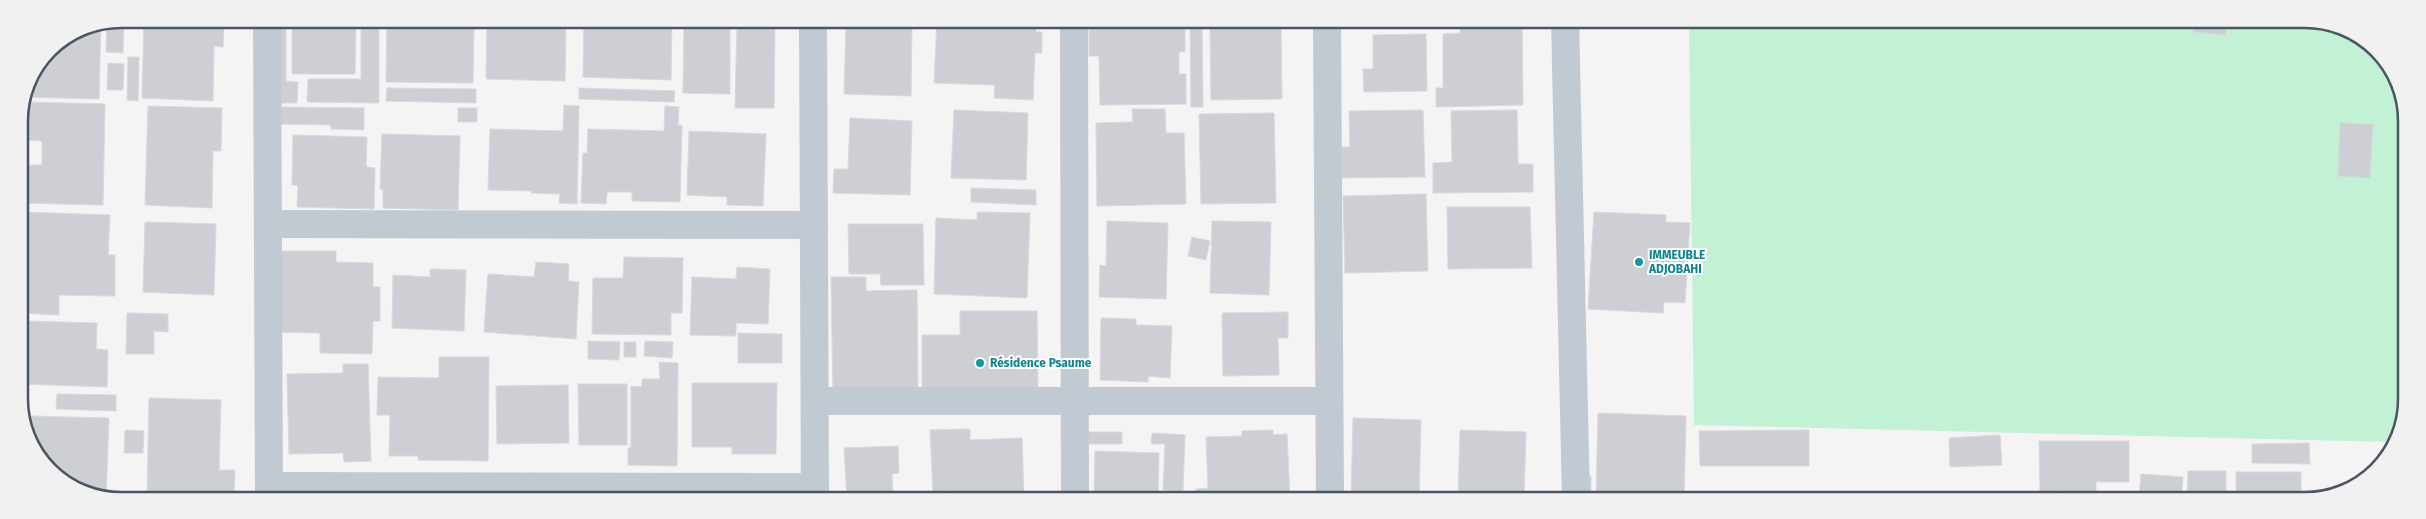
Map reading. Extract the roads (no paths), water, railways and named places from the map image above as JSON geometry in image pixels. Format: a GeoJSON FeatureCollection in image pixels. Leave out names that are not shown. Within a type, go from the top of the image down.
{"type":"FeatureCollection","features":[{"type":"Feature","properties":{"kind":"street"},"geometry":{"type":"LineString","coordinates":[[267,28],[269,492]]}},
{"type":"Feature","properties":{"kind":"street"},"geometry":{"type":"LineString","coordinates":[[813,28],[815,492]]}},
{"type":"Feature","properties":{"kind":"street"},"geometry":{"type":"LineString","coordinates":[[1074,28],[1076,492]]}},
{"type":"Feature","properties":{"kind":"street"},"geometry":{"type":"LineString","coordinates":[[1327,28],[1330,492]]}},
{"type":"Feature","properties":{"kind":"street"},"geometry":{"type":"LineString","coordinates":[[1565,28],[1576,492]]}},
{"type":"Feature","properties":{"kind":"street"},"geometry":{"type":"LineString","coordinates":[[268,224],[814,225]]}},
{"type":"Feature","properties":{"kind":"street"},"geometry":{"type":"LineString","coordinates":[[815,400],[1329,402]]}},
{"type":"Feature","properties":{"kind":"place","name":"IMMEUBLE ADJOBAHI"},"geometry":{"type":"Point","coordinates":[1639,262]}},
{"type":"Feature","properties":{"kind":"place","name":"Résidence Psaume"},"geometry":{"type":"Point","coordinates":[980,363]}}]}
